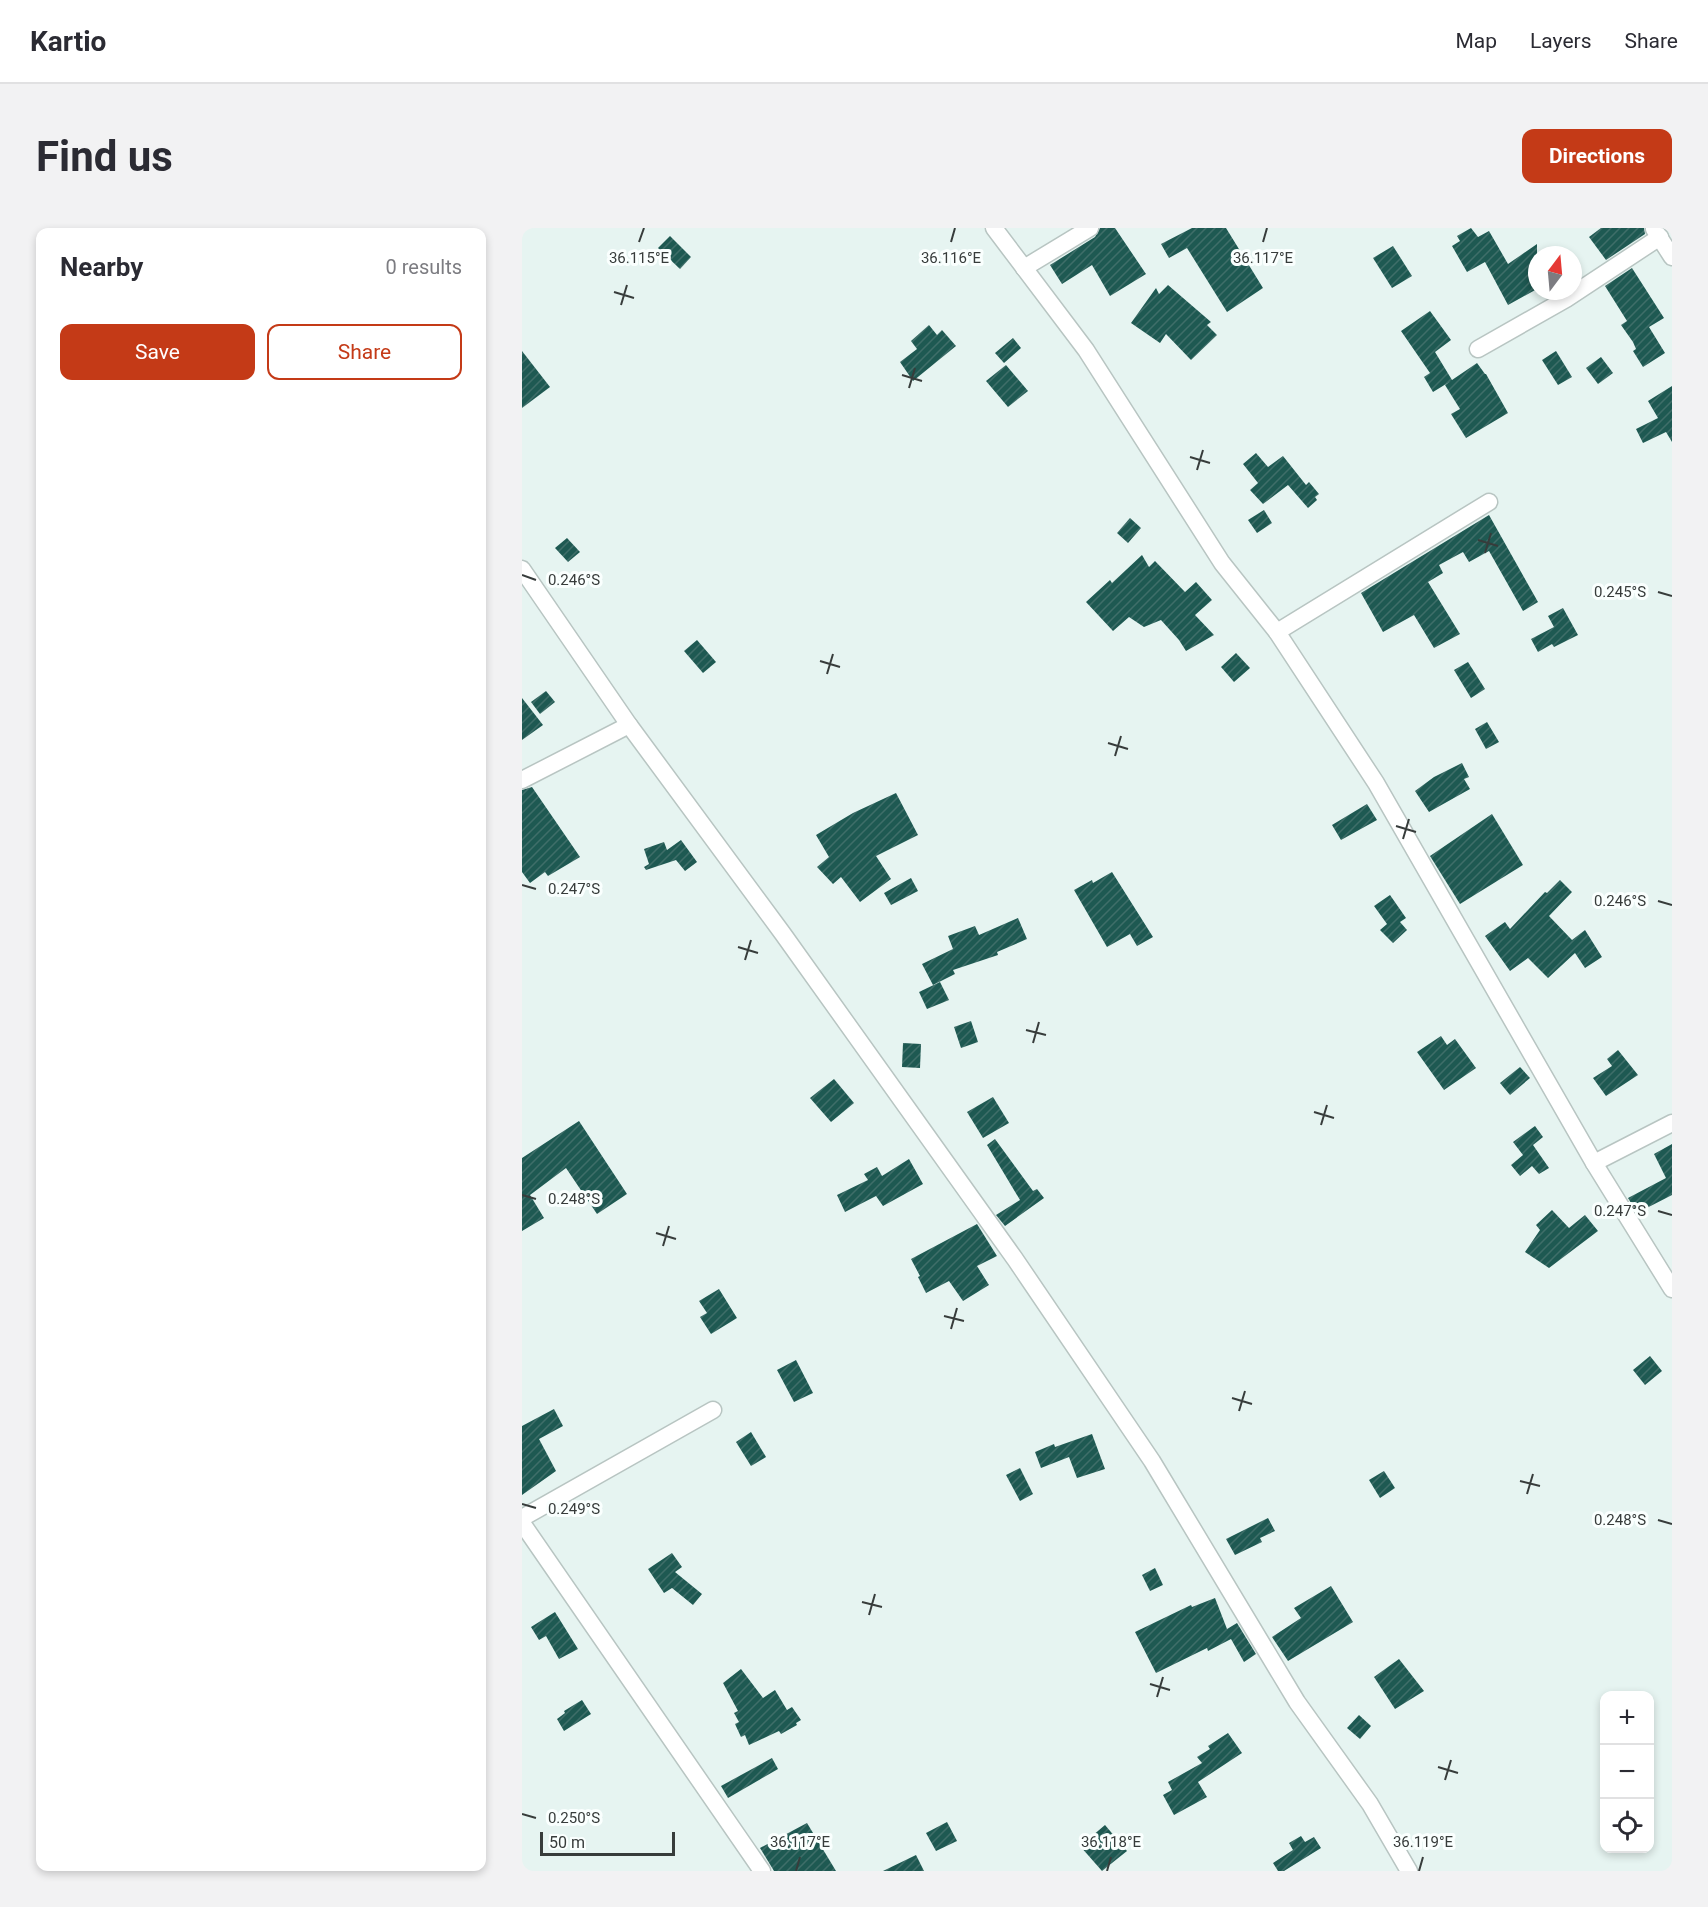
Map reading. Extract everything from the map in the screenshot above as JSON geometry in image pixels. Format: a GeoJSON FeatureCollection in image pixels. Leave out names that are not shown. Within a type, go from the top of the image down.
{"type":"FeatureCollection","features":[{"type":"Feature","properties":{"kind":"street"},"geometry":{"type":"LineString","coordinates":[[994,228],[1086,350],[1222,563],[1277,632],[1376,783],[1594,1163],[1672,1289]]}},
{"type":"Feature","properties":{"kind":"street"},"geometry":{"type":"LineString","coordinates":[[1024,268],[1090,228]]}},
{"type":"Feature","properties":{"kind":"street"},"geometry":{"type":"LineString","coordinates":[[1478,349],[1566,299],[1657,233],[1672,257]]}},
{"type":"Feature","properties":{"kind":"street"},"geometry":{"type":"LineString","coordinates":[[1277,632],[1489,502]]}},
{"type":"Feature","properties":{"kind":"street"},"geometry":{"type":"LineString","coordinates":[[522,569],[629,725],[790,943],[1015,1259],[1152,1461],[1298,1702],[1370,1804],[1409,1871]]}},
{"type":"Feature","properties":{"kind":"street"},"geometry":{"type":"LineString","coordinates":[[522,780],[629,725]]}},
{"type":"Feature","properties":{"kind":"street"},"geometry":{"type":"LineString","coordinates":[[1594,1163],[1672,1123]]}},
{"type":"Feature","properties":{"kind":"street"},"geometry":{"type":"LineString","coordinates":[[522,1518],[713,1410]]}},
{"type":"Feature","properties":{"kind":"street"},"geometry":{"type":"LineString","coordinates":[[522,1523],[762,1871]]}},
{"type":"Feature","properties":{"kind":"building"},"geometry":{"type":"Polygon","coordinates":[[[1100,228],[1115,228],[1146,274],[1110,296],[1092,265],[1062,284],[1050,265],[1095,237],[1100,228]]]}},
{"type":"Feature","properties":{"kind":"building"},"geometry":{"type":"Polygon","coordinates":[[[1192,228],[1226,228],[1263,288],[1227,312],[1187,248],[1169,258],[1161,244],[1192,228]]]}},
{"type":"Feature","properties":{"kind":"building"},"geometry":{"type":"Polygon","coordinates":[[[1471,228],[1478,237],[1489,231],[1508,264],[1528,250],[1528,294],[1508,305],[1485,262],[1467,272],[1452,246],[1460,241],[1457,236],[1471,228]]]}},
{"type":"Feature","properties":{"kind":"building"},"geometry":{"type":"Polygon","coordinates":[[[1601,228],[1644,228],[1645,234],[1606,260],[1589,237],[1601,228]]]}},
{"type":"Feature","properties":{"kind":"building"},"geometry":{"type":"Polygon","coordinates":[[[670,236],[691,257],[680,269],[658,248],[670,236]]]}},
{"type":"Feature","properties":{"kind":"building"},"geometry":{"type":"Polygon","coordinates":[[[1393,246],[1412,276],[1392,288],[1373,258],[1393,246]]]}},
{"type":"Feature","properties":{"kind":"building"},"geometry":{"type":"Polygon","coordinates":[[[1632,268],[1664,318],[1649,327],[1665,353],[1643,367],[1633,351],[1636,349],[1633,342],[1621,325],[1627,321],[1605,286],[1632,268]]]}},
{"type":"Feature","properties":{"kind":"building"},"geometry":{"type":"Polygon","coordinates":[[[1168,285],[1211,322],[1207,325],[1217,335],[1191,360],[1166,334],[1160,343],[1131,323],[1156,288],[1159,294],[1168,285]]]}},
{"type":"Feature","properties":{"kind":"building"},"geometry":{"type":"Polygon","coordinates":[[[1430,311],[1451,340],[1435,352],[1452,380],[1477,363],[1486,374],[1508,413],[1466,438],[1451,414],[1460,409],[1445,385],[1451,381],[1433,392],[1424,377],[1430,373],[1401,331],[1430,311]]]}},
{"type":"Feature","properties":{"kind":"building"},"geometry":{"type":"Polygon","coordinates":[[[929,325],[937,335],[942,330],[956,346],[913,381],[900,362],[917,349],[911,341],[929,325]]]}},
{"type":"Feature","properties":{"kind":"building"},"geometry":{"type":"Polygon","coordinates":[[[1013,338],[1021,348],[1004,363],[995,353],[1013,338]]]}},
{"type":"Feature","properties":{"kind":"building"},"geometry":{"type":"Polygon","coordinates":[[[522,351],[550,387],[522,408],[522,351]]]}},
{"type":"Feature","properties":{"kind":"building"},"geometry":{"type":"Polygon","coordinates":[[[1556,351],[1572,377],[1558,385],[1542,360],[1556,351]]]}},
{"type":"Feature","properties":{"kind":"building"},"geometry":{"type":"Polygon","coordinates":[[[1601,357],[1613,373],[1598,384],[1586,368],[1601,357]]]}},
{"type":"Feature","properties":{"kind":"building"},"geometry":{"type":"Polygon","coordinates":[[[1006,365],[1028,391],[1008,407],[986,381],[1006,365]]]}},
{"type":"Feature","properties":{"kind":"building"},"geometry":{"type":"Polygon","coordinates":[[[1672,386],[1672,442],[1666,432],[1643,443],[1636,429],[1658,418],[1648,401],[1672,386]]]}},
{"type":"Feature","properties":{"kind":"building"},"geometry":{"type":"Polygon","coordinates":[[[1256,453],[1268,467],[1283,456],[1306,485],[1309,482],[1319,494],[1315,497],[1317,500],[1308,508],[1288,485],[1263,504],[1250,490],[1258,483],[1243,464],[1256,453]]]}},
{"type":"Feature","properties":{"kind":"building"},"geometry":{"type":"Polygon","coordinates":[[[1264,510],[1272,523],[1257,533],[1248,520],[1264,510]]]}},
{"type":"Feature","properties":{"kind":"building"},"geometry":{"type":"Polygon","coordinates":[[[1489,515],[1538,602],[1523,611],[1489,551],[1469,562],[1463,552],[1439,565],[1443,573],[1428,582],[1460,634],[1434,648],[1414,615],[1383,632],[1361,593],[1489,515]]]}},
{"type":"Feature","properties":{"kind":"building"},"geometry":{"type":"Polygon","coordinates":[[[1130,518],[1141,528],[1128,543],[1117,533],[1130,518]]]}},
{"type":"Feature","properties":{"kind":"building"},"geometry":{"type":"Polygon","coordinates":[[[567,538],[580,552],[568,562],[555,548],[567,538]]]}},
{"type":"Feature","properties":{"kind":"building"},"geometry":{"type":"Polygon","coordinates":[[[1142,555],[1149,567],[1155,561],[1185,592],[1196,582],[1212,600],[1195,615],[1214,635],[1186,651],[1161,620],[1144,627],[1129,617],[1113,631],[1086,602],[1110,580],[1112,583],[1142,555]]]}},
{"type":"Feature","properties":{"kind":"building"},"geometry":{"type":"Polygon","coordinates":[[[1563,608],[1578,635],[1554,647],[1552,644],[1538,652],[1531,639],[1554,627],[1548,616],[1563,608]]]}},
{"type":"Feature","properties":{"kind":"building"},"geometry":{"type":"Polygon","coordinates":[[[697,640],[716,662],[703,673],[684,651],[697,640]]]}},
{"type":"Feature","properties":{"kind":"building"},"geometry":{"type":"Polygon","coordinates":[[[1236,653],[1250,668],[1234,682],[1221,667],[1236,653]]]}},
{"type":"Feature","properties":{"kind":"building"},"geometry":{"type":"Polygon","coordinates":[[[1468,662],[1485,689],[1471,698],[1454,670],[1468,662]]]}},
{"type":"Feature","properties":{"kind":"building"},"geometry":{"type":"Polygon","coordinates":[[[546,691],[555,702],[540,714],[531,702],[546,691]]]}},
{"type":"Feature","properties":{"kind":"building"},"geometry":{"type":"Polygon","coordinates":[[[522,698],[543,725],[522,740],[522,698]]]}},
{"type":"Feature","properties":{"kind":"building"},"geometry":{"type":"Polygon","coordinates":[[[1487,722],[1499,742],[1486,749],[1475,729],[1487,722]]]}},
{"type":"Feature","properties":{"kind":"building"},"geometry":{"type":"Polygon","coordinates":[[[1462,763],[1469,777],[1464,779],[1470,789],[1429,812],[1415,791],[1434,777],[1462,763]]]}},
{"type":"Feature","properties":{"kind":"building"},"geometry":{"type":"Polygon","coordinates":[[[532,787],[580,857],[548,876],[545,872],[530,883],[522,872],[522,790],[532,787]]]}},
{"type":"Feature","properties":{"kind":"building"},"geometry":{"type":"Polygon","coordinates":[[[896,793],[918,835],[876,856],[891,879],[860,902],[841,877],[833,884],[817,867],[829,857],[816,835],[853,813],[896,793]]]}},
{"type":"Feature","properties":{"kind":"building"},"geometry":{"type":"Polygon","coordinates":[[[1367,804],[1377,820],[1341,840],[1332,825],[1367,804]]]}},
{"type":"Feature","properties":{"kind":"building"},"geometry":{"type":"Polygon","coordinates":[[[1492,814],[1523,865],[1460,904],[1430,856],[1492,814]]]}},
{"type":"Feature","properties":{"kind":"building"},"geometry":{"type":"Polygon","coordinates":[[[681,840],[697,862],[685,871],[676,860],[646,870],[644,867],[649,864],[644,849],[664,842],[667,850],[681,840]]]}},
{"type":"Feature","properties":{"kind":"building"},"geometry":{"type":"Polygon","coordinates":[[[1112,872],[1153,937],[1137,946],[1130,934],[1107,947],[1074,890],[1092,880],[1093,883],[1112,872]]]}},
{"type":"Feature","properties":{"kind":"building"},"geometry":{"type":"Polygon","coordinates":[[[911,878],[918,891],[891,905],[884,893],[911,878]]]}},
{"type":"Feature","properties":{"kind":"building"},"geometry":{"type":"Polygon","coordinates":[[[1560,880],[1572,892],[1549,916],[1572,940],[1585,930],[1602,957],[1585,968],[1575,953],[1548,978],[1528,958],[1510,971],[1485,936],[1505,922],[1510,929],[1545,892],[1547,893],[1560,880]]]}},
{"type":"Feature","properties":{"kind":"building"},"geometry":{"type":"Polygon","coordinates":[[[1390,895],[1406,918],[1400,922],[1407,930],[1393,943],[1380,930],[1387,924],[1374,906],[1390,895]]]}},
{"type":"Feature","properties":{"kind":"building"},"geometry":{"type":"Polygon","coordinates":[[[1018,918],[1027,939],[997,952],[998,955],[953,970],[955,974],[933,985],[922,964],[953,949],[948,936],[975,926],[979,935],[1018,918]]]}},
{"type":"Feature","properties":{"kind":"building"},"geometry":{"type":"Polygon","coordinates":[[[940,982],[949,1000],[927,1009],[919,992],[940,982]]]}},
{"type":"Feature","properties":{"kind":"building"},"geometry":{"type":"Polygon","coordinates":[[[971,1021],[978,1042],[961,1048],[954,1027],[971,1021]]]}},
{"type":"Feature","properties":{"kind":"building"},"geometry":{"type":"Polygon","coordinates":[[[1441,1036],[1447,1045],[1455,1039],[1476,1068],[1444,1090],[1417,1052],[1441,1036]]]}},
{"type":"Feature","properties":{"kind":"building"},"geometry":{"type":"Polygon","coordinates":[[[903,1043],[921,1044],[920,1068],[902,1067],[903,1043]]]}},
{"type":"Feature","properties":{"kind":"building"},"geometry":{"type":"Polygon","coordinates":[[[1618,1050],[1638,1075],[1606,1096],[1593,1078],[1612,1066],[1607,1059],[1618,1050]]]}},
{"type":"Feature","properties":{"kind":"building"},"geometry":{"type":"Polygon","coordinates":[[[1520,1067],[1530,1078],[1510,1095],[1500,1083],[1520,1067]]]}},
{"type":"Feature","properties":{"kind":"building"},"geometry":{"type":"Polygon","coordinates":[[[834,1079],[854,1103],[831,1122],[810,1098],[834,1079]]]}},
{"type":"Feature","properties":{"kind":"building"},"geometry":{"type":"Polygon","coordinates":[[[993,1097],[1009,1123],[983,1138],[967,1112],[993,1097]]]}},
{"type":"Feature","properties":{"kind":"building"},"geometry":{"type":"Polygon","coordinates":[[[579,1121],[627,1194],[597,1214],[566,1168],[530,1195],[544,1218],[522,1231],[522,1158],[579,1121]]]}},
{"type":"Feature","properties":{"kind":"building"},"geometry":{"type":"Polygon","coordinates":[[[1535,1126],[1543,1137],[1533,1145],[1549,1168],[1539,1174],[1532,1166],[1520,1176],[1511,1165],[1523,1155],[1513,1142],[1535,1126]]]}},
{"type":"Feature","properties":{"kind":"building"},"geometry":{"type":"Polygon","coordinates":[[[995,1139],[1033,1191],[1037,1189],[1044,1198],[1005,1226],[996,1215],[1020,1200],[987,1145],[995,1139]]]}},
{"type":"Feature","properties":{"kind":"building"},"geometry":{"type":"Polygon","coordinates":[[[1672,1144],[1672,1195],[1637,1213],[1628,1198],[1666,1178],[1654,1154],[1672,1144]]]}},
{"type":"Feature","properties":{"kind":"building"},"geometry":{"type":"Polygon","coordinates":[[[909,1159],[923,1184],[883,1206],[876,1196],[845,1212],[837,1195],[868,1180],[864,1174],[877,1167],[882,1176],[909,1159]]]}},
{"type":"Feature","properties":{"kind":"building"},"geometry":{"type":"Polygon","coordinates":[[[1552,1210],[1569,1228],[1585,1215],[1598,1231],[1549,1268],[1525,1252],[1540,1230],[1536,1225],[1552,1210]]]}},
{"type":"Feature","properties":{"kind":"building"},"geometry":{"type":"Polygon","coordinates":[[[977,1224],[997,1256],[977,1266],[989,1285],[963,1301],[949,1281],[926,1293],[911,1259],[977,1224]]]}},
{"type":"Feature","properties":{"kind":"building"},"geometry":{"type":"Polygon","coordinates":[[[719,1289],[737,1318],[711,1334],[700,1317],[707,1313],[699,1301],[719,1289]]]}},
{"type":"Feature","properties":{"kind":"building"},"geometry":{"type":"Polygon","coordinates":[[[1650,1356],[1662,1371],[1645,1385],[1633,1370],[1650,1356]]]}},
{"type":"Feature","properties":{"kind":"building"},"geometry":{"type":"Polygon","coordinates":[[[796,1360],[813,1393],[794,1402],[777,1370],[796,1360]]]}},
{"type":"Feature","properties":{"kind":"building"},"geometry":{"type":"Polygon","coordinates":[[[554,1409],[563,1426],[539,1439],[556,1471],[522,1495],[522,1426],[554,1409]]]}},
{"type":"Feature","properties":{"kind":"building"},"geometry":{"type":"Polygon","coordinates":[[[751,1432],[766,1457],[751,1466],[736,1442],[751,1432]]]}},
{"type":"Feature","properties":{"kind":"building"},"geometry":{"type":"Polygon","coordinates":[[[1092,1434],[1105,1469],[1077,1478],[1069,1457],[1041,1468],[1035,1452],[1054,1444],[1055,1447],[1092,1434]]]}},
{"type":"Feature","properties":{"kind":"building"},"geometry":{"type":"Polygon","coordinates":[[[1020,1468],[1033,1494],[1020,1501],[1006,1475],[1020,1468]]]}},
{"type":"Feature","properties":{"kind":"building"},"geometry":{"type":"Polygon","coordinates":[[[1384,1471],[1395,1488],[1380,1498],[1369,1480],[1384,1471]]]}},
{"type":"Feature","properties":{"kind":"building"},"geometry":{"type":"Polygon","coordinates":[[[1268,1518],[1275,1531],[1260,1538],[1262,1542],[1235,1555],[1226,1539],[1268,1518]]]}},
{"type":"Feature","properties":{"kind":"building"},"geometry":{"type":"Polygon","coordinates":[[[672,1553],[682,1567],[675,1572],[702,1594],[693,1605],[672,1588],[664,1593],[648,1569],[672,1553]]]}},
{"type":"Feature","properties":{"kind":"building"},"geometry":{"type":"Polygon","coordinates":[[[1155,1568],[1163,1585],[1150,1591],[1142,1575],[1155,1568]]]}},
{"type":"Feature","properties":{"kind":"building"},"geometry":{"type":"Polygon","coordinates":[[[1331,1586],[1353,1622],[1288,1661],[1272,1637],[1301,1618],[1294,1608],[1331,1586]]]}},
{"type":"Feature","properties":{"kind":"building"},"geometry":{"type":"Polygon","coordinates":[[[1215,1598],[1227,1629],[1237,1623],[1256,1654],[1244,1662],[1231,1639],[1156,1673],[1135,1632],[1191,1605],[1192,1607],[1215,1598]]]}},
{"type":"Feature","properties":{"kind":"building"},"geometry":{"type":"Polygon","coordinates":[[[555,1612],[578,1649],[559,1659],[546,1636],[539,1640],[531,1627],[555,1612]]]}},
{"type":"Feature","properties":{"kind":"building"},"geometry":{"type":"Polygon","coordinates":[[[1399,1659],[1424,1691],[1395,1709],[1374,1677],[1399,1659]]]}},
{"type":"Feature","properties":{"kind":"building"},"geometry":{"type":"Polygon","coordinates":[[[741,1669],[763,1698],[775,1690],[787,1710],[792,1707],[801,1720],[796,1723],[797,1725],[781,1734],[779,1731],[749,1745],[745,1735],[741,1737],[735,1724],[739,1722],[734,1713],[738,1711],[723,1683],[741,1669]]]}},
{"type":"Feature","properties":{"kind":"building"},"geometry":{"type":"Polygon","coordinates":[[[582,1700],[591,1714],[564,1731],[557,1719],[565,1713],[564,1711],[582,1700]]]}},
{"type":"Feature","properties":{"kind":"building"},"geometry":{"type":"Polygon","coordinates":[[[1359,1715],[1371,1726],[1360,1739],[1347,1728],[1359,1715]]]}},
{"type":"Feature","properties":{"kind":"building"},"geometry":{"type":"Polygon","coordinates":[[[1228,1733],[1242,1753],[1198,1782],[1207,1797],[1174,1815],[1163,1795],[1172,1790],[1168,1782],[1202,1763],[1197,1757],[1210,1749],[1208,1746],[1228,1733]]]}},
{"type":"Feature","properties":{"kind":"building"},"geometry":{"type":"Polygon","coordinates":[[[772,1758],[778,1769],[728,1798],[721,1786],[772,1758]]]}},
{"type":"Feature","properties":{"kind":"building"},"geometry":{"type":"Polygon","coordinates":[[[947,1822],[957,1841],[936,1851],[926,1833],[947,1822]]]}},
{"type":"Feature","properties":{"kind":"building"},"geometry":{"type":"Polygon","coordinates":[[[807,1823],[836,1871],[774,1871],[760,1848],[807,1823]]]}},
{"type":"Feature","properties":{"kind":"building"},"geometry":{"type":"Polygon","coordinates":[[[1105,1825],[1127,1851],[1102,1871],[1080,1846],[1105,1825]]]}},
{"type":"Feature","properties":{"kind":"building"},"geometry":{"type":"Polygon","coordinates":[[[1301,1836],[1305,1842],[1314,1837],[1321,1848],[1284,1871],[1278,1871],[1273,1863],[1293,1850],[1289,1843],[1301,1836]]]}},
{"type":"Feature","properties":{"kind":"building"},"geometry":{"type":"Polygon","coordinates":[[[916,1855],[924,1871],[883,1871],[916,1855]]]}}]}
